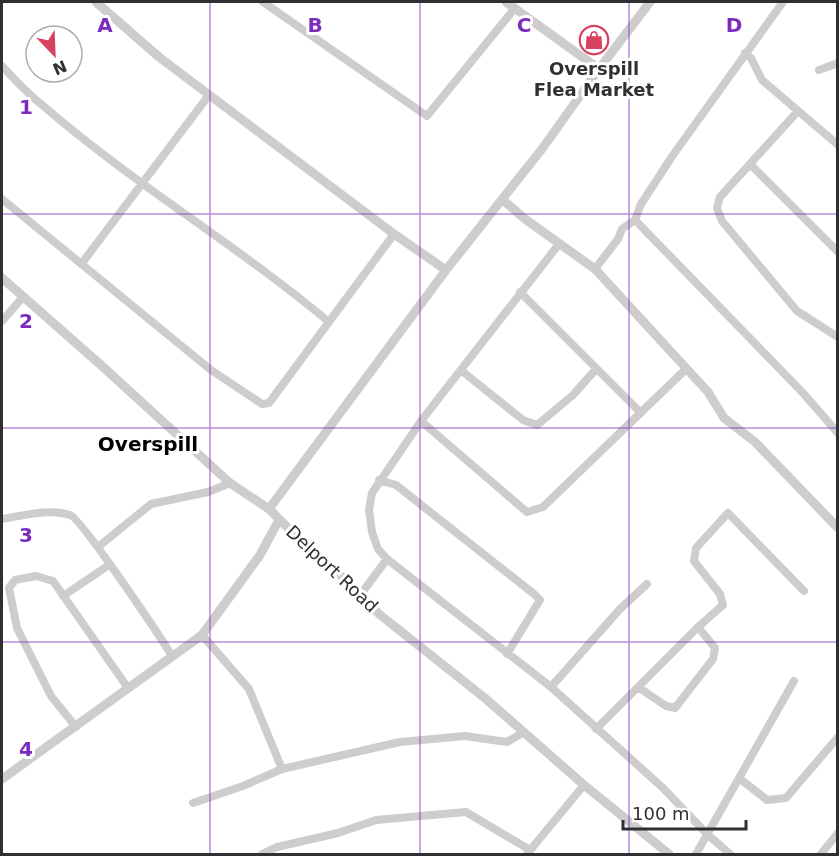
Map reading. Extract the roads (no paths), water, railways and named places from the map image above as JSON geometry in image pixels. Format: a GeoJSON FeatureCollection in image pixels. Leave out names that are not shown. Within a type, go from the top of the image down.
{"type":"FeatureCollection","features":[{"type":"Feature","properties":{"kind":"street"},"geometry":{"type":"LineString","coordinates":[[96,2],[134,36],[209,94],[394,234],[446,270]]}},
{"type":"Feature","properties":{"kind":"street"},"geometry":{"type":"LineString","coordinates":[[263,2],[427,116],[515,8]]}},
{"type":"Feature","properties":{"kind":"street"},"geometry":{"type":"LineString","coordinates":[[506,2],[599,69]]}},
{"type":"Feature","properties":{"kind":"street"},"geometry":{"type":"LineString","coordinates":[[269,508],[650,2]]}},
{"type":"Feature","properties":{"kind":"street"},"geometry":{"type":"LineString","coordinates":[[595,269],[618,239],[622,229],[635,220],[647,194],[783,2]]}},
{"type":"Feature","properties":{"kind":"street"},"geometry":{"type":"LineString","coordinates":[[745,53],[751,58],[762,80],[837,144]]}},
{"type":"Feature","properties":{"kind":"street"},"geometry":{"type":"LineString","coordinates":[[819,70],[837,63]]}},
{"type":"Feature","properties":{"kind":"street"},"geometry":{"type":"LineString","coordinates":[[2,66],[40,104],[142,183],[291,291],[329,322]]}},
{"type":"Feature","properties":{"kind":"street"},"geometry":{"type":"LineString","coordinates":[[82,263],[209,94]]}},
{"type":"Feature","properties":{"kind":"street"},"geometry":{"type":"LineString","coordinates":[[798,111],[720,197],[717,208],[722,221],[797,311],[837,337]]}},
{"type":"Feature","properties":{"kind":"street"},"geometry":{"type":"LineString","coordinates":[[750,164],[837,252]]}},
{"type":"Feature","properties":{"kind":"street"},"geometry":{"type":"LineString","coordinates":[[2,199],[211,370],[262,404],[269,403],[394,234]]}},
{"type":"Feature","properties":{"kind":"street"},"geometry":{"type":"LineString","coordinates":[[502,200],[595,269],[708,392],[724,418],[754,442],[837,528]]}},
{"type":"Feature","properties":{"kind":"street"},"geometry":{"type":"LineString","coordinates":[[635,220],[803,393],[837,433]]}},
{"type":"Feature","properties":{"kind":"street"},"geometry":{"type":"LineString","coordinates":[[559,244],[520,292],[462,371],[420,421],[379,480],[372,493],[369,510],[372,532],[378,549],[387,559],[551,687],[663,788],[730,855]]}},
{"type":"Feature","properties":{"kind":"street","name":"Delport Road"},"geometry":{"type":"LineString","coordinates":[[2,278],[230,483],[269,508],[387,621],[486,699],[584,785],[669,855]]}},
{"type":"Feature","properties":{"kind":"street"},"geometry":{"type":"LineString","coordinates":[[520,292],[641,413]]}},
{"type":"Feature","properties":{"kind":"street"},"geometry":{"type":"LineString","coordinates":[[2,321],[23,297]]}},
{"type":"Feature","properties":{"kind":"street"},"geometry":{"type":"LineString","coordinates":[[462,371],[523,420],[537,425],[573,395],[596,369]]}},
{"type":"Feature","properties":{"kind":"street"},"geometry":{"type":"LineString","coordinates":[[420,421],[527,512],[543,507],[686,369]]}},
{"type":"Feature","properties":{"kind":"street"},"geometry":{"type":"LineString","coordinates":[[379,480],[396,485],[540,600],[507,654]]}},
{"type":"Feature","properties":{"kind":"street"},"geometry":{"type":"LineString","coordinates":[[98,547],[151,504],[207,492],[230,483]]}},
{"type":"Feature","properties":{"kind":"street"},"geometry":{"type":"LineString","coordinates":[[2,519],[60,512],[73,515],[98,547],[172,656]]}},
{"type":"Feature","properties":{"kind":"street"},"geometry":{"type":"LineString","coordinates":[[596,729],[723,605],[720,594],[694,561],[696,548],[728,513],[804,591]]}},
{"type":"Feature","properties":{"kind":"street"},"geometry":{"type":"LineString","coordinates":[[2,779],[76,728],[202,635],[260,555],[279,520]]}},
{"type":"Feature","properties":{"kind":"street"},"geometry":{"type":"LineString","coordinates":[[361,594],[387,559]]}},
{"type":"Feature","properties":{"kind":"street"},"geometry":{"type":"LineString","coordinates":[[63,596],[109,565]]}},
{"type":"Feature","properties":{"kind":"street"},"geometry":{"type":"LineString","coordinates":[[76,728],[51,696],[17,628],[9,588],[15,580],[36,576],[52,581],[128,688]]}},
{"type":"Feature","properties":{"kind":"street"},"geometry":{"type":"LineString","coordinates":[[551,687],[620,609],[647,584]]}},
{"type":"Feature","properties":{"kind":"street"},"geometry":{"type":"LineString","coordinates":[[638,687],[666,706],[675,708],[712,659],[715,648],[698,627]]}},
{"type":"Feature","properties":{"kind":"street"},"geometry":{"type":"LineString","coordinates":[[202,635],[249,689],[282,769]]}},
{"type":"Feature","properties":{"kind":"street"},"geometry":{"type":"LineString","coordinates":[[696,855],[794,681]]}},
{"type":"Feature","properties":{"kind":"street"},"geometry":{"type":"LineString","coordinates":[[193,803],[243,786],[282,769],[400,742],[465,736],[507,742],[524,732]]}},
{"type":"Feature","properties":{"kind":"street"},"geometry":{"type":"LineString","coordinates":[[739,778],[767,800],[786,798],[837,737]]}},
{"type":"Feature","properties":{"kind":"street"},"geometry":{"type":"LineString","coordinates":[[262,855],[277,848],[338,833],[376,820],[466,812],[528,852],[584,785]]}},
{"type":"Feature","properties":{"kind":"street"},"geometry":{"type":"LineString","coordinates":[[820,855],[837,832]]}},
{"type":"Feature","properties":{"kind":"place","name":"Overspill Flea Market"},"geometry":{"type":"Point","coordinates":[594,40]}},
{"type":"Feature","properties":{"kind":"district","name":"Overspill"},"geometry":{"type":"Point","coordinates":[148,444]}}]}
